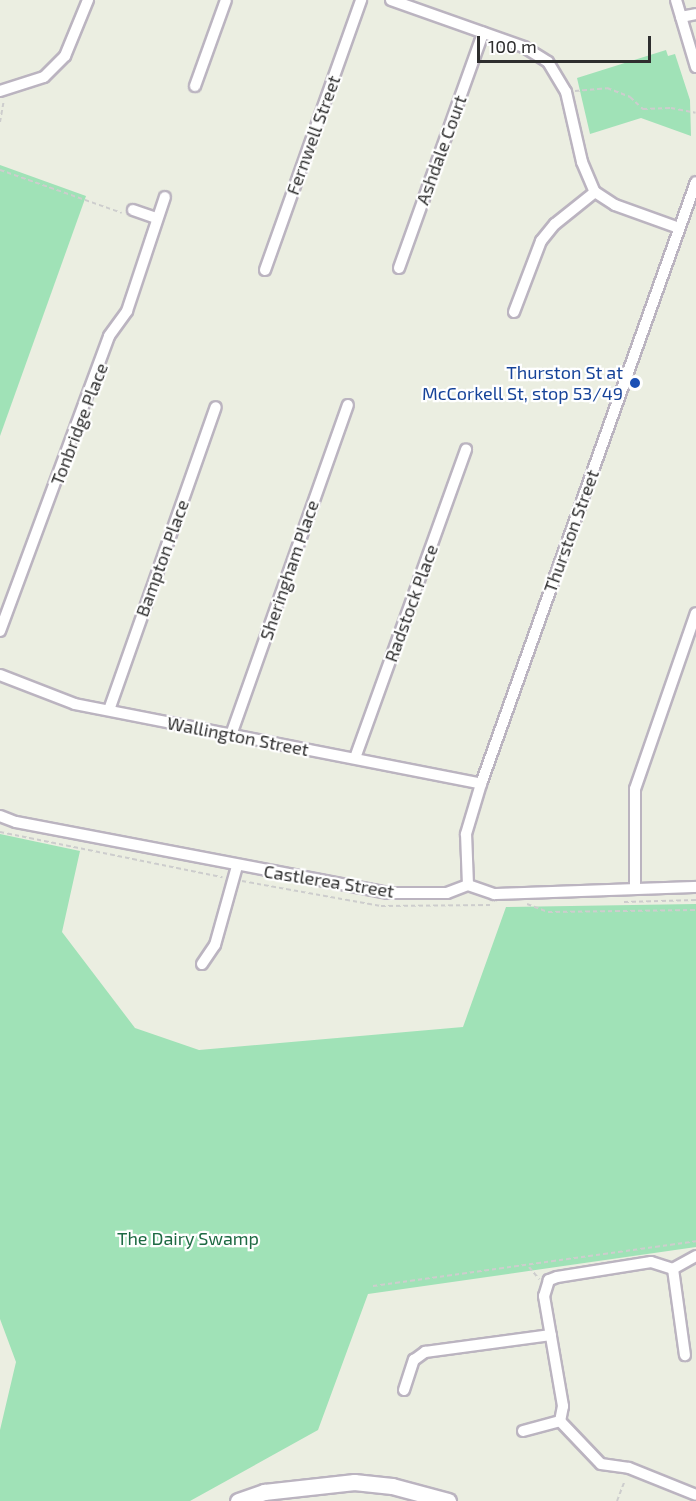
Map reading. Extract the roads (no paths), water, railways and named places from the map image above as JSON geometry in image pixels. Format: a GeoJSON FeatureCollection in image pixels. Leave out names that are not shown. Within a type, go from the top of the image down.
{"type":"FeatureCollection","features":[{"type":"Feature","properties":{"kind":"street"},"geometry":{"type":"LineString","coordinates":[[2,91],[44,76],[64,56],[88,0]]}},
{"type":"Feature","properties":{"kind":"street"},"geometry":{"type":"LineString","coordinates":[[195,86],[226,0]]}},
{"type":"Feature","properties":{"kind":"street","name":"Fernwell Street"},"geometry":{"type":"LineString","coordinates":[[265,270],[361,0]]}},
{"type":"Feature","properties":{"kind":"street"},"geometry":{"type":"LineString","coordinates":[[391,0],[524,48],[548,62],[566,92],[582,162],[595,192],[615,205],[679,228]]}},
{"type":"Feature","properties":{"kind":"street"},"geometry":{"type":"LineString","coordinates":[[676,0],[696,67]]}},
{"type":"Feature","properties":{"kind":"street"},"geometry":{"type":"LineString","coordinates":[[681,17],[696,14]]}},
{"type":"Feature","properties":{"kind":"street","name":"Ashdale Court"},"geometry":{"type":"LineString","coordinates":[[399,268],[483,33]]}},
{"type":"Feature","properties":{"kind":"street","name":"Thurston Street"},"geometry":{"type":"LineString","coordinates":[[468,885],[466,834],[481,784],[696,182]]}},
{"type":"Feature","properties":{"kind":"street"},"geometry":{"type":"LineString","coordinates":[[514,312],[541,242],[555,224],[595,192]]}},
{"type":"Feature","properties":{"kind":"street","name":"Tonbridge Place"},"geometry":{"type":"LineString","coordinates":[[0,631],[109,336],[131,300],[165,196]]}},
{"type":"Feature","properties":{"kind":"street"},"geometry":{"type":"LineString","coordinates":[[133,210],[156,218]]}},
{"type":"Feature","properties":{"kind":"street","name":"Sheringham Place"},"geometry":{"type":"LineString","coordinates":[[231,735],[348,405]]}},
{"type":"Feature","properties":{"kind":"street","name":"Bampton Place"},"geometry":{"type":"LineString","coordinates":[[109,710],[216,407]]}},
{"type":"Feature","properties":{"kind":"street","name":"Radstock Place"},"geometry":{"type":"LineString","coordinates":[[355,758],[466,449]]}},
{"type":"Feature","properties":{"kind":"street"},"geometry":{"type":"LineString","coordinates":[[635,888],[635,789],[696,613]]}},
{"type":"Feature","properties":{"kind":"street","name":"Wallington Street"},"geometry":{"type":"LineString","coordinates":[[0,675],[75,705],[481,784]]}},
{"type":"Feature","properties":{"kind":"street","name":"Castlerea Street"},"geometry":{"type":"LineString","coordinates":[[0,816],[16,822],[237,866],[388,893],[447,893],[468,885]]}},
{"type":"Feature","properties":{"kind":"street"},"geometry":{"type":"LineString","coordinates":[[202,964],[215,945],[237,866]]}},
{"type":"Feature","properties":{"kind":"street"},"geometry":{"type":"LineString","coordinates":[[468,885],[494,894],[696,887]]}},
{"type":"Feature","properties":{"kind":"street"},"geometry":{"type":"LineString","coordinates":[[560,1421],[563,1406],[545,1286],[556,1277],[651,1262],[673,1269],[696,1256]]}},
{"type":"Feature","properties":{"kind":"street"},"geometry":{"type":"LineString","coordinates":[[673,1269],[685,1355]]}},
{"type":"Feature","properties":{"kind":"street"},"geometry":{"type":"LineString","coordinates":[[404,1390],[414,1360],[425,1352],[551,1335]]}},
{"type":"Feature","properties":{"kind":"street"},"geometry":{"type":"LineString","coordinates":[[523,1431],[560,1421]]}},
{"type":"Feature","properties":{"kind":"street"},"geometry":{"type":"LineString","coordinates":[[560,1421],[601,1464],[629,1468],[696,1495]]}},
{"type":"Feature","properties":{"kind":"street"},"geometry":{"type":"LineString","coordinates":[[238,1501],[264,1492],[354,1482],[393,1486],[448,1501]]}},
{"type":"Feature","properties":{"kind":"place","name":"Thurston St at McCorkell St, stop 53/49"},"geometry":{"type":"Point","coordinates":[635,383]}},
{"type":"Feature","properties":{"kind":"park label","name":"The Dairy Swamp"},"geometry":{"type":"Point","coordinates":[188,1238]}}]}
